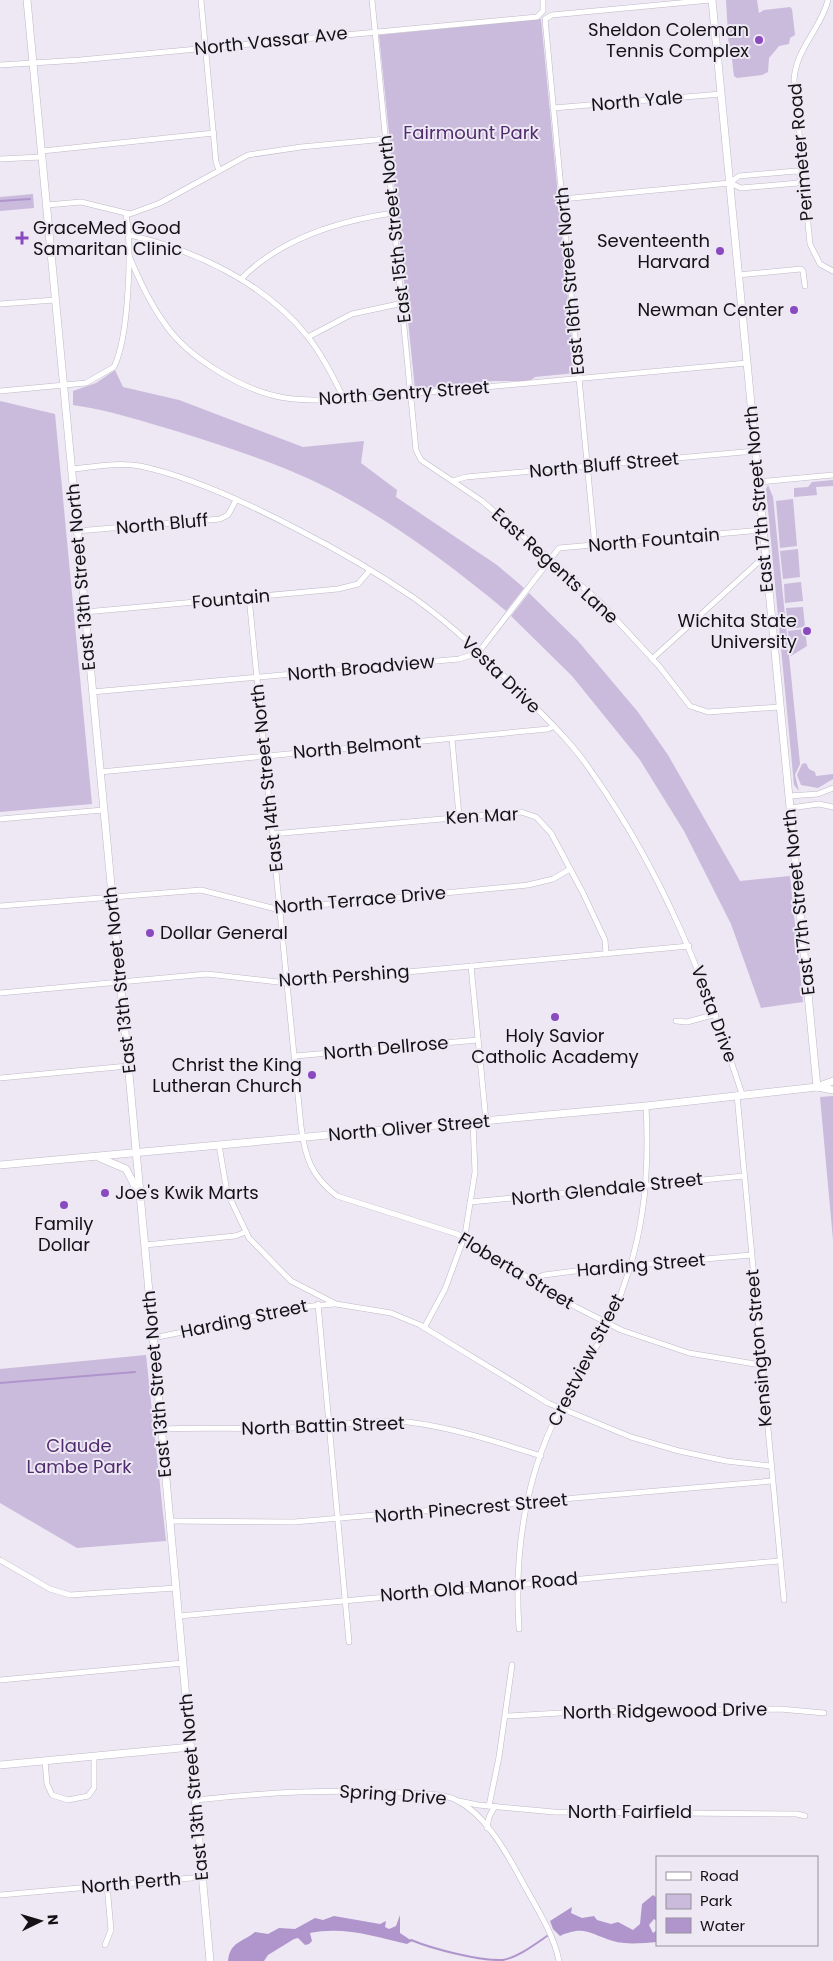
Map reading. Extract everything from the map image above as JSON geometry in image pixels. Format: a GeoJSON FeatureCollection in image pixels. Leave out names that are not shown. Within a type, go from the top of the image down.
{"type":"FeatureCollection","features":[{"type":"Feature","properties":{"kind":"main road","name":"East 13th Street North"},"geometry":{"type":"LineString","coordinates":[[26,0],[34,63],[145,1244],[210,1961]]}},
{"type":"Feature","properties":{"kind":"main road","name":"East 17th Street North"},"geometry":{"type":"LineString","coordinates":[[712,0],[817,1087]]}},
{"type":"Feature","properties":{"kind":"main road","name":"North Oliver Street"},"geometry":{"type":"LineString","coordinates":[[0,1165],[646,1106],[817,1087],[833,1081]]}},
{"type":"Feature","properties":{"kind":"main road","name":"North Oliver Street"},"geometry":{"type":"LineString","coordinates":[[817,1087],[833,1090]]}},
{"type":"Feature","properties":{"kind":"main road"},"geometry":{"type":"LineString","coordinates":[[94,1156],[119,1164],[126,1169],[140,1197]]}},
{"type":"Feature","properties":{"kind":"main road"},"geometry":{"type":"LineString","coordinates":[[0,1765],[191,1747]]}},
{"type":"Feature","properties":{"kind":"street"},"geometry":{"type":"LineString","coordinates":[[201,0],[216,162],[219,170]]}},
{"type":"Feature","properties":{"kind":"street","name":"East 15th Street North"},"geometry":{"type":"LineString","coordinates":[[372,0],[416,450],[420,458]]}},
{"type":"Feature","properties":{"kind":"street","name":"East 16th Street North"},"geometry":{"type":"LineString","coordinates":[[543,0],[595,546]]}},
{"type":"Feature","properties":{"kind":"street","name":"North Vassar Ave"},"geometry":{"type":"LineString","coordinates":[[0,65],[206,48],[712,0]]}},
{"type":"Feature","properties":{"kind":"street","name":"Perimeter Road"},"geometry":{"type":"LineString","coordinates":[[828,0],[826,9],[801,51],[795,74],[810,244],[820,264],[833,271]]}},
{"type":"Feature","properties":{"kind":"street","name":"North Yale"},"geometry":{"type":"LineString","coordinates":[[553,108],[721,94]]}},
{"type":"Feature","properties":{"kind":"street"},"geometry":{"type":"LineString","coordinates":[[0,159],[214,133]]}},
{"type":"Feature","properties":{"kind":"street"},"geometry":{"type":"LineString","coordinates":[[47,205],[82,202],[130,214],[160,203],[248,155],[301,147],[386,139]]}},
{"type":"Feature","properties":{"kind":"street"},"geometry":{"type":"LineString","coordinates":[[562,199],[730,183],[741,188],[798,183],[803,176],[796,171],[739,176],[730,183]]}},
{"type":"Feature","properties":{"kind":"street"},"geometry":{"type":"LineString","coordinates":[[241,279],[255,265],[297,239],[357,219],[393,213]]}},
{"type":"Feature","properties":{"kind":"street"},"geometry":{"type":"LineString","coordinates":[[0,391],[86,383],[114,367],[118,360],[127,301],[130,235],[126,214]]}},
{"type":"Feature","properties":{"kind":"street"},"geometry":{"type":"LineString","coordinates":[[130,235],[194,255],[241,279],[282,310],[308,337],[330,369],[344,399]]}},
{"type":"Feature","properties":{"kind":"street","name":"North Gentry Street"},"geometry":{"type":"LineString","coordinates":[[128,253],[140,283],[164,324],[173,335],[215,370],[254,389],[285,398],[344,399],[747,363]]}},
{"type":"Feature","properties":{"kind":"street"},"geometry":{"type":"LineString","coordinates":[[738,275],[800,269],[803,271],[805,286]]}},
{"type":"Feature","properties":{"kind":"street"},"geometry":{"type":"LineString","coordinates":[[0,304],[55,300]]}},
{"type":"Feature","properties":{"kind":"street"},"geometry":{"type":"LineString","coordinates":[[308,337],[352,314],[403,303]]}},
{"type":"Feature","properties":{"kind":"street","name":"North Bluff Street"},"geometry":{"type":"LineString","coordinates":[[453,481],[466,477],[755,451]]}},
{"type":"Feature","properties":{"kind":"street","name":"East Regents Lane"},"geometry":{"type":"LineString","coordinates":[[420,458],[482,501],[599,601],[652,659],[690,706],[699,710],[725,712],[779,707]]}},
{"type":"Feature","properties":{"kind":"street","name":"Vesta Drive"},"geometry":{"type":"LineString","coordinates":[[71,469],[122,464],[140,466],[185,480],[260,510],[341,552],[370,570],[416,600],[479,651],[554,726],[592,772],[623,818],[671,907],[689,946],[716,1014],[740,1095]]}},
{"type":"Feature","properties":{"kind":"street"},"geometry":{"type":"LineString","coordinates":[[758,482],[833,475]]}},
{"type":"Feature","properties":{"kind":"street","name":"North Bluff"},"geometry":{"type":"LineString","coordinates":[[77,531],[220,519],[228,515],[236,500]]}},
{"type":"Feature","properties":{"kind":"street","name":"North Fountain"},"geometry":{"type":"LineString","coordinates":[[550,559],[559,548],[762,530]]}},
{"type":"Feature","properties":{"kind":"street"},"geometry":{"type":"LineString","coordinates":[[652,659],[765,556]]}},
{"type":"Feature","properties":{"kind":"street"},"geometry":{"type":"LineString","coordinates":[[479,651],[550,559]]}},
{"type":"Feature","properties":{"kind":"street","name":"Fountain"},"geometry":{"type":"LineString","coordinates":[[85,612],[348,587],[364,579],[370,570]]}},
{"type":"Feature","properties":{"kind":"street","name":"East 14th Street North"},"geometry":{"type":"LineString","coordinates":[[250,597],[302,1137]]}},
{"type":"Feature","properties":{"kind":"street","name":"North Broadview"},"geometry":{"type":"LineString","coordinates":[[92,692],[459,659],[479,651]]}},
{"type":"Feature","properties":{"kind":"street","name":"North Belmont"},"geometry":{"type":"LineString","coordinates":[[100,772],[452,739],[548,729],[554,726]]}},
{"type":"Feature","properties":{"kind":"street"},"geometry":{"type":"LineString","coordinates":[[452,739],[459,816]]}},
{"type":"Feature","properties":{"kind":"street"},"geometry":{"type":"LineString","coordinates":[[789,796],[818,794],[833,788]]}},
{"type":"Feature","properties":{"kind":"street"},"geometry":{"type":"LineString","coordinates":[[790,808],[816,804],[833,807]]}},
{"type":"Feature","properties":{"kind":"street"},"geometry":{"type":"LineString","coordinates":[[0,819],[103,810]]}},
{"type":"Feature","properties":{"kind":"street","name":"Ken Mar"},"geometry":{"type":"LineString","coordinates":[[272,834],[521,812],[536,817],[551,833],[570,869],[605,940],[606,954]]}},
{"type":"Feature","properties":{"kind":"street","name":"North Terrace Drive"},"geometry":{"type":"LineString","coordinates":[[0,906],[201,890],[247,903],[279,909],[528,885],[554,879],[570,869]]}},
{"type":"Feature","properties":{"kind":"street","name":"North Pershing"},"geometry":{"type":"LineString","coordinates":[[0,993],[207,974],[287,983],[689,946]]}},
{"type":"Feature","properties":{"kind":"street"},"geometry":{"type":"LineString","coordinates":[[472,966],[486,1121]]}},
{"type":"Feature","properties":{"kind":"street"},"geometry":{"type":"LineString","coordinates":[[676,1021],[687,1022],[716,1014]]}},
{"type":"Feature","properties":{"kind":"street","name":"North Dellrose"},"geometry":{"type":"LineString","coordinates":[[295,1056],[478,1040]]}},
{"type":"Feature","properties":{"kind":"street"},"geometry":{"type":"LineString","coordinates":[[0,1078],[128,1066]]}},
{"type":"Feature","properties":{"kind":"street","name":"Kensington Street"},"geometry":{"type":"LineString","coordinates":[[740,1095],[744,1176],[784,1600]]}},
{"type":"Feature","properties":{"kind":"street","name":"Crestview Street"},"geometry":{"type":"LineString","coordinates":[[519,1629],[517,1584],[527,1503],[541,1456],[560,1408],[593,1355],[608,1324],[630,1266],[646,1199],[648,1149],[646,1106]]}},
{"type":"Feature","properties":{"kind":"street"},"geometry":{"type":"LineString","coordinates":[[424,1328],[445,1289],[463,1239],[475,1172],[473,1122]]}},
{"type":"Feature","properties":{"kind":"street","name":"Floberta Street"},"geometry":{"type":"LineString","coordinates":[[302,1137],[313,1172],[322,1185],[337,1196],[457,1234],[608,1324],[689,1353],[761,1365]]}},
{"type":"Feature","properties":{"kind":"street"},"geometry":{"type":"LineString","coordinates":[[219,1145],[228,1192],[246,1232],[291,1281],[336,1304],[391,1313],[424,1328],[505,1378],[560,1408],[631,1437],[679,1451],[726,1461],[770,1466]]}},
{"type":"Feature","properties":{"kind":"street","name":"North Glendale Street"},"geometry":{"type":"LineString","coordinates":[[470,1202],[744,1176]]}},
{"type":"Feature","properties":{"kind":"street"},"geometry":{"type":"LineString","coordinates":[[145,1244],[235,1236],[246,1232]]}},
{"type":"Feature","properties":{"kind":"street","name":"Harding Street"},"geometry":{"type":"LineString","coordinates":[[532,1280],[544,1275],[751,1255]]}},
{"type":"Feature","properties":{"kind":"street"},"geometry":{"type":"LineString","coordinates":[[318,1304],[349,1642]]}},
{"type":"Feature","properties":{"kind":"street","name":"Harding Street"},"geometry":{"type":"LineString","coordinates":[[153,1338],[217,1325],[280,1309],[318,1304],[336,1304]]}},
{"type":"Feature","properties":{"kind":"street","name":"North Battin Street"},"geometry":{"type":"LineString","coordinates":[[162,1429],[250,1429],[406,1422],[469,1432],[541,1456]]}},
{"type":"Feature","properties":{"kind":"street","name":"North Pinecrest Street"},"geometry":{"type":"LineString","coordinates":[[170,1520],[294,1522],[772,1481]]}},
{"type":"Feature","properties":{"kind":"street"},"geometry":{"type":"LineString","coordinates":[[0,1560],[50,1589],[70,1595],[176,1588]]}},
{"type":"Feature","properties":{"kind":"street","name":"North Old Manor Road"},"geometry":{"type":"LineString","coordinates":[[179,1616],[779,1561]]}},
{"type":"Feature","properties":{"kind":"street"},"geometry":{"type":"LineString","coordinates":[[0,1680],[183,1663]]}},
{"type":"Feature","properties":{"kind":"street"},"geometry":{"type":"LineString","coordinates":[[487,1828],[506,1716],[512,1664]]}},
{"type":"Feature","properties":{"kind":"street","name":"North Ridgewood Drive"},"geometry":{"type":"LineString","coordinates":[[506,1716],[780,1709],[824,1713]]}},
{"type":"Feature","properties":{"kind":"street"},"geometry":{"type":"LineString","coordinates":[[45,1761],[47,1784],[52,1795],[68,1800],[88,1796],[94,1788],[94,1756]]}},
{"type":"Feature","properties":{"kind":"street","name":"Spring Drive"},"geometry":{"type":"LineString","coordinates":[[196,1800],[269,1792],[353,1790],[435,1795],[456,1800],[478,1817],[502,1846],[537,1908],[559,1961]]}},
{"type":"Feature","properties":{"kind":"street","name":"North Fairfield"},"geometry":{"type":"LineString","coordinates":[[456,1800],[492,1806],[554,1812],[797,1814],[805,1816]]}},
{"type":"Feature","properties":{"kind":"street","name":"North Perth"},"geometry":{"type":"LineString","coordinates":[[0,1895],[202,1877]]}},
{"type":"Feature","properties":{"kind":"street"},"geometry":{"type":"LineString","coordinates":[[106,1946],[111,1930],[107,1885]]}},
{"type":"Feature","properties":{"kind":"green space","name":"Sheldon Coleman Tennis Complex"},"geometry":{"type":"Polygon","coordinates":[[[726,0],[757,0],[759,13],[764,10],[790,7],[792,9],[795,35],[790,38],[789,44],[779,46],[769,58],[768,72],[762,75],[737,78],[734,76],[731,51],[729,51],[726,0]]]}},
{"type":"Feature","properties":{"kind":"green space","name":"Fairmount Park"},"geometry":{"type":"Polygon","coordinates":[[[541,19],[575,373],[535,377],[530,381],[494,381],[415,389],[379,35],[541,19]]]}},
{"type":"Feature","properties":{"kind":"green space"},"geometry":{"type":"Polygon","coordinates":[[[33,194],[34,208],[0,211],[0,197],[33,194]]]}},
{"type":"Feature","properties":{"kind":"green space"},"geometry":{"type":"Polygon","coordinates":[[[115,370],[123,387],[179,400],[303,447],[364,441],[361,463],[397,490],[396,497],[497,565],[524,588],[506,611],[464,577],[398,529],[352,501],[310,479],[215,443],[112,413],[73,405],[73,391],[96,383],[115,370]]]}},
{"type":"Feature","properties":{"kind":"green space"},"geometry":{"type":"Polygon","coordinates":[[[0,401],[55,414],[92,804],[0,812],[0,401]]]}},
{"type":"Feature","properties":{"kind":"green space"},"geometry":{"type":"Polygon","coordinates":[[[833,480],[833,486],[816,487],[817,495],[794,497],[794,488],[808,487],[812,482],[833,480]]]}},
{"type":"Feature","properties":{"kind":"green space"},"geometry":{"type":"Polygon","coordinates":[[[768,485],[773,497],[800,764],[795,775],[799,791],[794,785],[766,489],[768,485]]]}},
{"type":"Feature","properties":{"kind":"green space"},"geometry":{"type":"Polygon","coordinates":[[[793,499],[797,546],[780,548],[776,501],[793,499]]]}},
{"type":"Feature","properties":{"kind":"green space"},"geometry":{"type":"Polygon","coordinates":[[[798,549],[800,577],[783,579],[780,551],[798,549]]]}},
{"type":"Feature","properties":{"kind":"green space"},"geometry":{"type":"Polygon","coordinates":[[[801,582],[803,601],[785,603],[784,584],[801,582]]]}},
{"type":"Feature","properties":{"kind":"green space"},"geometry":{"type":"Polygon","coordinates":[[[529,593],[578,641],[638,712],[668,755],[740,881],[790,876],[803,1002],[761,1008],[731,924],[684,831],[640,760],[572,676],[511,616],[529,593]]]}},
{"type":"Feature","properties":{"kind":"green space"},"geometry":{"type":"Polygon","coordinates":[[[803,607],[805,627],[788,629],[786,608],[803,607]]]}},
{"type":"Feature","properties":{"kind":"green space"},"geometry":{"type":"Polygon","coordinates":[[[805,629],[807,646],[791,656],[788,631],[805,629]]]}},
{"type":"Feature","properties":{"kind":"green space"},"geometry":{"type":"Polygon","coordinates":[[[806,763],[809,769],[815,772],[816,776],[833,774],[833,779],[818,788],[801,785],[797,775],[802,764],[806,763]]]}},
{"type":"Feature","properties":{"kind":"green space"},"geometry":{"type":"Polygon","coordinates":[[[833,1096],[833,1240],[820,1097],[833,1096]]]}},
{"type":"Feature","properties":{"kind":"green space","name":"Claude Lambe Park"},"geometry":{"type":"Polygon","coordinates":[[[146,1355],[166,1541],[77,1548],[0,1503],[0,1369],[146,1355]]]}},
{"type":"Feature","properties":{"kind":"water"},"geometry":{"type":"Polygon","coordinates":[[[653,1895],[656,1897],[656,1920],[654,1919],[649,1925],[653,1933],[656,1931],[656,1942],[623,1943],[581,1931],[560,1936],[553,1929],[550,1921],[572,1907],[571,1913],[582,1918],[594,1916],[597,1920],[611,1924],[618,1922],[633,1930],[640,1924],[642,1904],[653,1895]]]}},
{"type":"Feature","properties":{"kind":"water"},"geometry":{"type":"Polygon","coordinates":[[[400,1915],[400,1933],[412,1941],[407,1944],[346,1931],[322,1931],[310,1933],[312,1941],[309,1944],[305,1945],[298,1938],[294,1939],[268,1955],[264,1961],[228,1961],[234,1946],[255,1932],[268,1934],[279,1928],[295,1929],[315,1918],[323,1920],[334,1916],[380,1924],[386,1921],[385,1927],[389,1929],[396,1926],[400,1915]]]}},
{"type":"Feature","properties":{"kind":"waterway"},"geometry":{"type":"LineString","coordinates":[[0,201],[30,199]]}},
{"type":"Feature","properties":{"kind":"waterway"},"geometry":{"type":"LineString","coordinates":[[0,1383],[135,1372]]}},
{"type":"Feature","properties":{"kind":"waterway"},"geometry":{"type":"LineString","coordinates":[[411,1940],[456,1954],[482,1959],[503,1960],[520,1953],[547,1936]]}},
{"type":"Feature","properties":{"kind":"place","name":"Sheldon Coleman Tennis Complex"},"geometry":{"type":"Point","coordinates":[759,40]}},
{"type":"Feature","properties":{"kind":"place","name":"GraceMed Good Samaritan Clinic"},"geometry":{"type":"Point","coordinates":[22,238]}},
{"type":"Feature","properties":{"kind":"place","name":"Seventeenth Harvard"},"geometry":{"type":"Point","coordinates":[720,251]}},
{"type":"Feature","properties":{"kind":"place","name":"Newman Center"},"geometry":{"type":"Point","coordinates":[794,310]}},
{"type":"Feature","properties":{"kind":"place","name":"Wichita State University"},"geometry":{"type":"Point","coordinates":[807,631]}},
{"type":"Feature","properties":{"kind":"place","name":"Dollar General"},"geometry":{"type":"Point","coordinates":[150,933]}},
{"type":"Feature","properties":{"kind":"place","name":"Holy Savior Catholic Academy"},"geometry":{"type":"Point","coordinates":[555,1017]}},
{"type":"Feature","properties":{"kind":"place","name":"Christ the King Lutheran Church"},"geometry":{"type":"Point","coordinates":[312,1075]}},
{"type":"Feature","properties":{"kind":"place","name":"Joe's Kwik Marts"},"geometry":{"type":"Point","coordinates":[105,1193]}},
{"type":"Feature","properties":{"kind":"place","name":"Family Dollar"},"geometry":{"type":"Point","coordinates":[64,1205]}}]}
